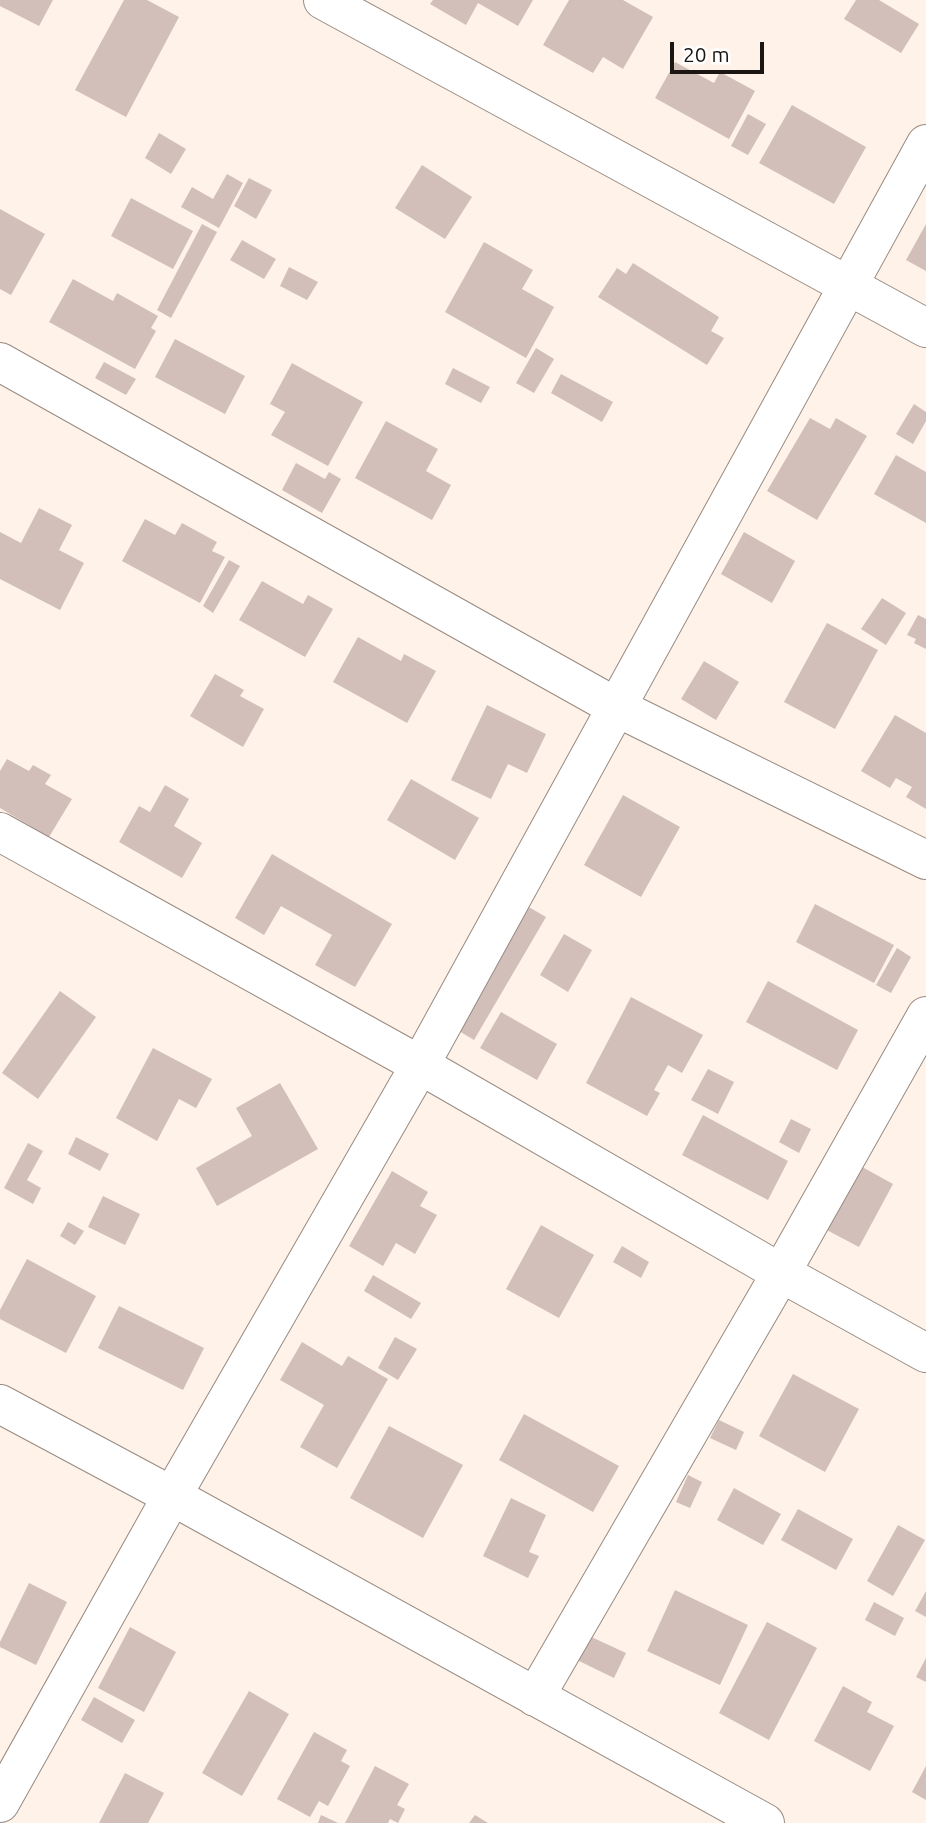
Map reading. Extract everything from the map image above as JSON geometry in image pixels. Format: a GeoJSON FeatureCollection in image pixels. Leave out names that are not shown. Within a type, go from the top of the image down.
{"type":"FeatureCollection","features":[{"type":"Feature","properties":{"kind":"street"},"geometry":{"type":"LineString","coordinates":[[323,0],[926,328]]}},
{"type":"Feature","properties":{"kind":"street"},"geometry":{"type":"LineString","coordinates":[[0,1803],[172,1496],[420,1065],[926,144]]}},
{"type":"Feature","properties":{"kind":"street"},"geometry":{"type":"LineString","coordinates":[[0,362],[616,707],[926,860]]}},
{"type":"Feature","properties":{"kind":"street"},"geometry":{"type":"LineString","coordinates":[[0,832],[420,1065],[781,1273],[926,1353]]}},
{"type":"Feature","properties":{"kind":"street"},"geometry":{"type":"LineString","coordinates":[[535,1697],[781,1273],[926,1016]]}},
{"type":"Feature","properties":{"kind":"street"},"geometry":{"type":"LineString","coordinates":[[0,1404],[765,1823]]}},
{"type":"Feature","properties":{"kind":"building"},"geometry":{"type":"Polygon","coordinates":[[[0,0],[53,0],[39,26],[0,6],[0,0]]]}},
{"type":"Feature","properties":{"kind":"building"},"geometry":{"type":"Polygon","coordinates":[[[124,0],[147,0],[179,17],[126,117],[75,90],[124,0]]]}},
{"type":"Feature","properties":{"kind":"building"},"geometry":{"type":"Polygon","coordinates":[[[433,0],[533,0],[518,26],[478,3],[466,25],[430,4],[433,0]]]}},
{"type":"Feature","properties":{"kind":"building"},"geometry":{"type":"Polygon","coordinates":[[[569,0],[623,0],[653,17],[623,69],[603,57],[593,73],[543,45],[569,0]]]}},
{"type":"Feature","properties":{"kind":"building"},"geometry":{"type":"Polygon","coordinates":[[[856,0],[879,0],[919,24],[901,53],[844,19],[856,0]]]}},
{"type":"Feature","properties":{"kind":"building"},"geometry":{"type":"Polygon","coordinates":[[[675,62],[714,83],[720,72],[755,91],[729,139],[655,98],[675,62]]]}},
{"type":"Feature","properties":{"kind":"building"},"geometry":{"type":"Polygon","coordinates":[[[792,105],[866,147],[834,204],[759,163],[792,105]]]}},
{"type":"Feature","properties":{"kind":"building"},"geometry":{"type":"Polygon","coordinates":[[[748,114],[766,124],[748,155],[731,146],[748,114]]]}},
{"type":"Feature","properties":{"kind":"building"},"geometry":{"type":"Polygon","coordinates":[[[159,133],[186,149],[171,174],[145,158],[159,133]]]}},
{"type":"Feature","properties":{"kind":"building"},"geometry":{"type":"Polygon","coordinates":[[[422,165],[472,197],[445,239],[395,208],[422,165]]]}},
{"type":"Feature","properties":{"kind":"building"},"geometry":{"type":"Polygon","coordinates":[[[227,174],[243,183],[219,228],[181,207],[192,187],[213,199],[227,174]]]}},
{"type":"Feature","properties":{"kind":"building"},"geometry":{"type":"Polygon","coordinates":[[[249,178],[272,190],[256,219],[234,206],[249,178]]]}},
{"type":"Feature","properties":{"kind":"building"},"geometry":{"type":"Polygon","coordinates":[[[131,198],[193,231],[173,269],[111,236],[131,198]]]}},
{"type":"Feature","properties":{"kind":"building"},"geometry":{"type":"Polygon","coordinates":[[[0,209],[45,234],[11,295],[0,289],[0,209]]]}},
{"type":"Feature","properties":{"kind":"building"},"geometry":{"type":"Polygon","coordinates":[[[202,224],[217,232],[171,318],[157,310],[202,224]]]}},
{"type":"Feature","properties":{"kind":"building"},"geometry":{"type":"Polygon","coordinates":[[[926,224],[926,271],[906,260],[926,224]]]}},
{"type":"Feature","properties":{"kind":"building"},"geometry":{"type":"Polygon","coordinates":[[[242,240],[276,259],[264,279],[230,260],[242,240]]]}},
{"type":"Feature","properties":{"kind":"building"},"geometry":{"type":"Polygon","coordinates":[[[484,242],[533,270],[522,289],[554,307],[526,358],[445,312],[484,242]]]}},
{"type":"Feature","properties":{"kind":"building"},"geometry":{"type":"Polygon","coordinates":[[[633,263],[719,317],[711,331],[724,338],[707,365],[598,297],[617,268],[626,274],[633,263]]]}},
{"type":"Feature","properties":{"kind":"building"},"geometry":{"type":"Polygon","coordinates":[[[289,267],[318,282],[307,300],[280,286],[289,267]]]}},
{"type":"Feature","properties":{"kind":"building"},"geometry":{"type":"Polygon","coordinates":[[[73,279],[113,301],[117,293],[158,316],[151,328],[156,331],[135,369],[49,322],[73,279]]]}},
{"type":"Feature","properties":{"kind":"building"},"geometry":{"type":"Polygon","coordinates":[[[175,339],[245,376],[225,414],[155,377],[175,339]]]}},
{"type":"Feature","properties":{"kind":"building"},"geometry":{"type":"Polygon","coordinates":[[[536,348],[554,359],[534,393],[516,383],[536,348]]]}},
{"type":"Feature","properties":{"kind":"building"},"geometry":{"type":"Polygon","coordinates":[[[104,362],[136,379],[126,395],[95,378],[104,362]]]}},
{"type":"Feature","properties":{"kind":"building"},"geometry":{"type":"Polygon","coordinates":[[[292,363],[363,402],[328,466],[271,435],[285,412],[270,404],[292,363]]]}},
{"type":"Feature","properties":{"kind":"building"},"geometry":{"type":"Polygon","coordinates":[[[453,368],[490,387],[481,403],[445,384],[453,368]]]}},
{"type":"Feature","properties":{"kind":"building"},"geometry":{"type":"Polygon","coordinates":[[[561,374],[613,402],[602,422],[551,393],[561,374]]]}},
{"type":"Feature","properties":{"kind":"building"},"geometry":{"type":"Polygon","coordinates":[[[914,404],[926,412],[926,421],[913,444],[896,434],[914,404]]]}},
{"type":"Feature","properties":{"kind":"building"},"geometry":{"type":"Polygon","coordinates":[[[810,418],[830,429],[836,418],[867,436],[817,520],[767,491],[810,418]]]}},
{"type":"Feature","properties":{"kind":"building"},"geometry":{"type":"Polygon","coordinates":[[[386,421],[438,449],[426,471],[451,485],[432,520],[355,478],[386,421]]]}},
{"type":"Feature","properties":{"kind":"building"},"geometry":{"type":"Polygon","coordinates":[[[896,455],[926,472],[926,523],[874,494],[896,455]]]}},
{"type":"Feature","properties":{"kind":"building"},"geometry":{"type":"Polygon","coordinates":[[[296,463],[325,479],[329,472],[341,479],[322,513],[282,490],[296,463]]]}},
{"type":"Feature","properties":{"kind":"building"},"geometry":{"type":"Polygon","coordinates":[[[39,508],[72,525],[59,550],[84,563],[60,610],[0,579],[0,532],[21,543],[39,508]]]}},
{"type":"Feature","properties":{"kind":"building"},"geometry":{"type":"Polygon","coordinates":[[[145,519],[175,535],[182,523],[217,542],[212,551],[225,557],[200,603],[122,561],[145,519]]]}},
{"type":"Feature","properties":{"kind":"building"},"geometry":{"type":"Polygon","coordinates":[[[744,532],[795,561],[772,603],[721,574],[744,532]]]}},
{"type":"Feature","properties":{"kind":"building"},"geometry":{"type":"Polygon","coordinates":[[[229,560],[240,566],[213,613],[203,606],[229,560]]]}},
{"type":"Feature","properties":{"kind":"building"},"geometry":{"type":"Polygon","coordinates":[[[262,581],[303,604],[308,595],[333,609],[305,657],[239,620],[262,581]]]}},
{"type":"Feature","properties":{"kind":"building"},"geometry":{"type":"Polygon","coordinates":[[[882,598],[906,613],[886,645],[861,629],[882,598]]]}},
{"type":"Feature","properties":{"kind":"building"},"geometry":{"type":"Polygon","coordinates":[[[918,615],[926,619],[926,649],[914,643],[916,639],[907,635],[918,615]]]}},
{"type":"Feature","properties":{"kind":"building"},"geometry":{"type":"Polygon","coordinates":[[[827,623],[878,650],[835,729],[784,702],[827,623]]]}},
{"type":"Feature","properties":{"kind":"building"},"geometry":{"type":"Polygon","coordinates":[[[358,637],[401,661],[404,654],[436,671],[407,723],[333,682],[358,637]]]}},
{"type":"Feature","properties":{"kind":"building"},"geometry":{"type":"Polygon","coordinates":[[[704,661],[739,682],[716,720],[681,699],[704,661]]]}},
{"type":"Feature","properties":{"kind":"building"},"geometry":{"type":"Polygon","coordinates":[[[215,674],[244,690],[240,696],[264,709],[243,747],[190,716],[215,674]]]}},
{"type":"Feature","properties":{"kind":"building"},"geometry":{"type":"Polygon","coordinates":[[[487,705],[546,734],[527,773],[508,764],[491,799],[451,780],[487,705]]]}},
{"type":"Feature","properties":{"kind":"building"},"geometry":{"type":"Polygon","coordinates":[[[895,715],[926,733],[926,809],[906,797],[912,787],[896,778],[890,788],[861,771],[895,715]]]}},
{"type":"Feature","properties":{"kind":"building"},"geometry":{"type":"Polygon","coordinates":[[[7,759],[29,771],[33,765],[51,775],[45,784],[72,799],[49,837],[0,808],[0,771],[7,759]]]}},
{"type":"Feature","properties":{"kind":"building"},"geometry":{"type":"Polygon","coordinates":[[[411,779],[479,818],[455,860],[387,820],[411,779]]]}},
{"type":"Feature","properties":{"kind":"building"},"geometry":{"type":"Polygon","coordinates":[[[165,785],[189,799],[174,826],[202,843],[182,878],[119,842],[139,806],[150,812],[165,785]]]}},
{"type":"Feature","properties":{"kind":"building"},"geometry":{"type":"Polygon","coordinates":[[[623,795],[680,827],[641,897],[584,865],[623,795]]]}},
{"type":"Feature","properties":{"kind":"building"},"geometry":{"type":"Polygon","coordinates":[[[272,854],[392,924],[355,987],[315,965],[332,935],[281,906],[264,935],[235,918],[272,854]]]}},
{"type":"Feature","properties":{"kind":"building"},"geometry":{"type":"Polygon","coordinates":[[[520,902],[546,917],[474,1040],[449,1025],[520,902]]]}},
{"type":"Feature","properties":{"kind":"building"},"geometry":{"type":"Polygon","coordinates":[[[815,904],[894,945],[874,983],[796,942],[815,904]]]}},
{"type":"Feature","properties":{"kind":"building"},"geometry":{"type":"Polygon","coordinates":[[[564,934],[592,950],[568,992],[540,975],[564,934]]]}},
{"type":"Feature","properties":{"kind":"building"},"geometry":{"type":"Polygon","coordinates":[[[897,948],[911,957],[891,993],[876,985],[897,948]]]}},
{"type":"Feature","properties":{"kind":"building"},"geometry":{"type":"Polygon","coordinates":[[[768,981],[858,1030],[837,1070],[746,1022],[768,981]]]}},
{"type":"Feature","properties":{"kind":"building"},"geometry":{"type":"Polygon","coordinates":[[[60,991],[96,1017],[38,1099],[2,1073],[60,991]]]}},
{"type":"Feature","properties":{"kind":"building"},"geometry":{"type":"Polygon","coordinates":[[[631,997],[703,1035],[682,1073],[668,1065],[654,1090],[660,1093],[647,1116],[586,1083],[631,997]]]}},
{"type":"Feature","properties":{"kind":"building"},"geometry":{"type":"Polygon","coordinates":[[[501,1012],[557,1044],[537,1080],[480,1048],[501,1012]]]}},
{"type":"Feature","properties":{"kind":"building"},"geometry":{"type":"Polygon","coordinates":[[[153,1048],[212,1079],[196,1108],[179,1099],[157,1141],[116,1118],[153,1048]]]}},
{"type":"Feature","properties":{"kind":"building"},"geometry":{"type":"Polygon","coordinates":[[[708,1069],[734,1082],[718,1114],[691,1100],[708,1069]]]}},
{"type":"Feature","properties":{"kind":"building"},"geometry":{"type":"Polygon","coordinates":[[[280,1083],[318,1149],[217,1206],[196,1168],[252,1136],[236,1108],[280,1083]]]}},
{"type":"Feature","properties":{"kind":"building"},"geometry":{"type":"Polygon","coordinates":[[[703,1115],[788,1161],[768,1200],[682,1155],[703,1115]]]}},
{"type":"Feature","properties":{"kind":"building"},"geometry":{"type":"Polygon","coordinates":[[[791,1119],[811,1129],[799,1153],[779,1142],[791,1119]]]}},
{"type":"Feature","properties":{"kind":"building"},"geometry":{"type":"Polygon","coordinates":[[[76,1137],[109,1154],[100,1171],[68,1154],[76,1137]]]}},
{"type":"Feature","properties":{"kind":"building"},"geometry":{"type":"Polygon","coordinates":[[[28,1143],[43,1151],[27,1180],[41,1188],[33,1204],[4,1188],[28,1143]]]}},
{"type":"Feature","properties":{"kind":"building"},"geometry":{"type":"Polygon","coordinates":[[[855,1163],[893,1184],[859,1247],[821,1227],[855,1163]]]}},
{"type":"Feature","properties":{"kind":"building"},"geometry":{"type":"Polygon","coordinates":[[[392,1171],[428,1192],[420,1206],[437,1215],[415,1254],[396,1243],[383,1266],[349,1246],[392,1171]]]}},
{"type":"Feature","properties":{"kind":"building"},"geometry":{"type":"Polygon","coordinates":[[[103,1196],[140,1214],[125,1245],[88,1227],[103,1196]]]}},
{"type":"Feature","properties":{"kind":"building"},"geometry":{"type":"Polygon","coordinates":[[[68,1222],[84,1231],[75,1245],[60,1236],[68,1222]]]}},
{"type":"Feature","properties":{"kind":"building"},"geometry":{"type":"Polygon","coordinates":[[[541,1225],[594,1255],[559,1318],[506,1289],[541,1225]]]}},
{"type":"Feature","properties":{"kind":"building"},"geometry":{"type":"Polygon","coordinates":[[[622,1246],[649,1262],[641,1278],[613,1262],[622,1246]]]}},
{"type":"Feature","properties":{"kind":"building"},"geometry":{"type":"Polygon","coordinates":[[[27,1259],[96,1296],[66,1353],[0,1319],[0,1310],[27,1259]]]}},
{"type":"Feature","properties":{"kind":"building"},"geometry":{"type":"Polygon","coordinates":[[[373,1275],[421,1303],[411,1319],[364,1291],[373,1275]]]}},
{"type":"Feature","properties":{"kind":"building"},"geometry":{"type":"Polygon","coordinates":[[[119,1306],[204,1348],[183,1390],[98,1348],[119,1306]]]}},
{"type":"Feature","properties":{"kind":"building"},"geometry":{"type":"Polygon","coordinates":[[[395,1337],[417,1349],[398,1380],[378,1368],[395,1337]]]}},
{"type":"Feature","properties":{"kind":"building"},"geometry":{"type":"Polygon","coordinates":[[[302,1342],[342,1366],[348,1356],[388,1379],[337,1468],[300,1447],[324,1405],[280,1380],[302,1342]]]}},
{"type":"Feature","properties":{"kind":"building"},"geometry":{"type":"Polygon","coordinates":[[[793,1374],[859,1409],[825,1472],[759,1436],[793,1374]]]}},
{"type":"Feature","properties":{"kind":"building"},"geometry":{"type":"Polygon","coordinates":[[[524,1414],[619,1466],[593,1512],[499,1460],[524,1414]]]}},
{"type":"Feature","properties":{"kind":"building"},"geometry":{"type":"Polygon","coordinates":[[[719,1420],[744,1432],[736,1450],[710,1438],[719,1420]]]}},
{"type":"Feature","properties":{"kind":"building"},"geometry":{"type":"Polygon","coordinates":[[[389,1426],[463,1465],[423,1538],[350,1498],[389,1426]]]}},
{"type":"Feature","properties":{"kind":"building"},"geometry":{"type":"Polygon","coordinates":[[[688,1475],[702,1482],[690,1508],[676,1502],[688,1475]]]}},
{"type":"Feature","properties":{"kind":"building"},"geometry":{"type":"Polygon","coordinates":[[[734,1488],[781,1514],[763,1545],[717,1520],[734,1488]]]}},
{"type":"Feature","properties":{"kind":"building"},"geometry":{"type":"Polygon","coordinates":[[[511,1498],[546,1515],[529,1552],[539,1556],[528,1578],[483,1556],[511,1498]]]}},
{"type":"Feature","properties":{"kind":"building"},"geometry":{"type":"Polygon","coordinates":[[[798,1509],[853,1539],[836,1570],[781,1540],[798,1509]]]}},
{"type":"Feature","properties":{"kind":"building"},"geometry":{"type":"Polygon","coordinates":[[[898,1525],[925,1540],[893,1596],[867,1581],[898,1525]]]}},
{"type":"Feature","properties":{"kind":"building"},"geometry":{"type":"Polygon","coordinates":[[[29,1583],[67,1602],[36,1665],[0,1647],[29,1583]]]}},
{"type":"Feature","properties":{"kind":"building"},"geometry":{"type":"Polygon","coordinates":[[[675,1590],[748,1625],[720,1685],[647,1651],[675,1590]]]}},
{"type":"Feature","properties":{"kind":"building"},"geometry":{"type":"Polygon","coordinates":[[[926,1591],[926,1617],[915,1611],[926,1591]]]}},
{"type":"Feature","properties":{"kind":"building"},"geometry":{"type":"Polygon","coordinates":[[[874,1602],[904,1618],[895,1636],[865,1620],[874,1602]]]}},
{"type":"Feature","properties":{"kind":"building"},"geometry":{"type":"Polygon","coordinates":[[[767,1622],[817,1648],[769,1740],[719,1713],[767,1622]]]}},
{"type":"Feature","properties":{"kind":"building"},"geometry":{"type":"Polygon","coordinates":[[[130,1627],[176,1652],[144,1712],[98,1688],[130,1627]]]}},
{"type":"Feature","properties":{"kind":"building"},"geometry":{"type":"Polygon","coordinates":[[[587,1635],[626,1653],[614,1678],[575,1659],[587,1635]]]}},
{"type":"Feature","properties":{"kind":"building"},"geometry":{"type":"Polygon","coordinates":[[[926,1658],[926,1682],[916,1677],[926,1658]]]}},
{"type":"Feature","properties":{"kind":"building"},"geometry":{"type":"Polygon","coordinates":[[[843,1686],[872,1702],[867,1712],[894,1726],[870,1771],[814,1741],[843,1686]]]}},
{"type":"Feature","properties":{"kind":"building"},"geometry":{"type":"Polygon","coordinates":[[[249,1691],[289,1714],[242,1796],[202,1773],[249,1691]]]}},
{"type":"Feature","properties":{"kind":"building"},"geometry":{"type":"Polygon","coordinates":[[[94,1697],[135,1720],[122,1743],[81,1720],[94,1697]]]}},
{"type":"Feature","properties":{"kind":"building"},"geometry":{"type":"Polygon","coordinates":[[[314,1732],[347,1750],[341,1761],[350,1766],[328,1806],[319,1801],[310,1817],[277,1799],[314,1732]]]}},
{"type":"Feature","properties":{"kind":"building"},"geometry":{"type":"Polygon","coordinates":[[[375,1766],[409,1784],[397,1805],[405,1809],[398,1823],[390,1819],[388,1823],[345,1823],[375,1766]]]}},
{"type":"Feature","properties":{"kind":"building"},"geometry":{"type":"Polygon","coordinates":[[[926,1766],[926,1800],[912,1792],[926,1766]]]}},
{"type":"Feature","properties":{"kind":"building"},"geometry":{"type":"Polygon","coordinates":[[[125,1773],[164,1793],[148,1823],[99,1823],[125,1773]]]}},
{"type":"Feature","properties":{"kind":"building"},"geometry":{"type":"Polygon","coordinates":[[[321,1815],[338,1823],[318,1823],[321,1815]]]}},
{"type":"Feature","properties":{"kind":"building"},"geometry":{"type":"Polygon","coordinates":[[[475,1815],[488,1823],[469,1823],[475,1815]]]}}]}
